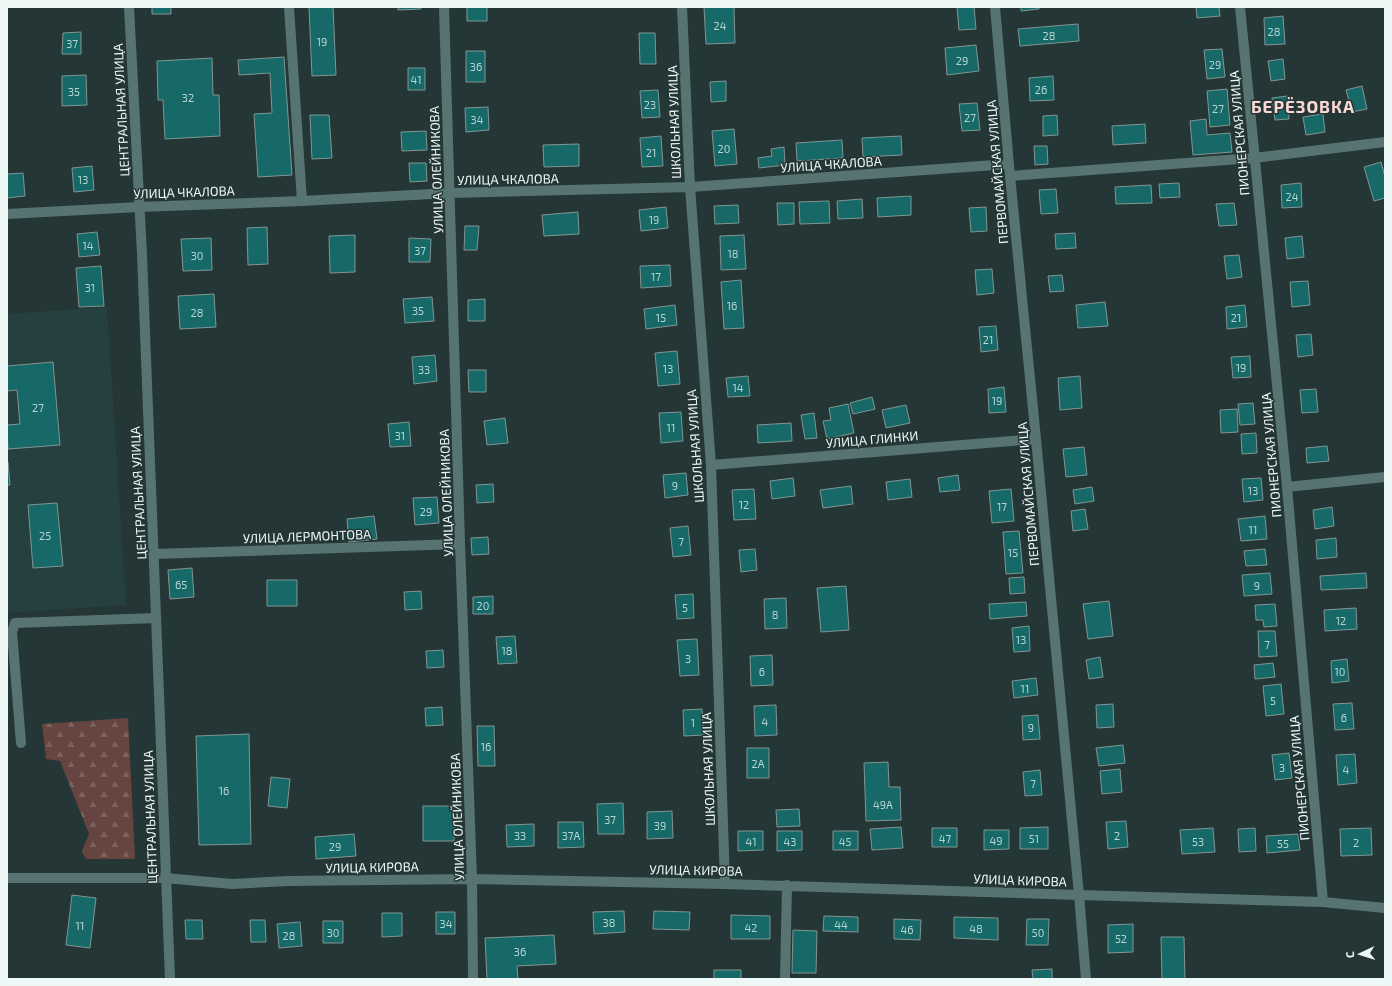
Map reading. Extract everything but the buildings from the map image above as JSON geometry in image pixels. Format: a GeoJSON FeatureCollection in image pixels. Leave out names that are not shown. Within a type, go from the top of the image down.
{"type":"FeatureCollection","features":[{"type":"Feature","properties":{"kind":"street","name":"ЦЕНТРАЛЬНАЯ УЛИЦА"},"geometry":{"type":"LineString","coordinates":[[129,7],[154,554],[170,979]]}},
{"type":"Feature","properties":{"kind":"street"},"geometry":{"type":"LineString","coordinates":[[289,7],[302,201]]}},
{"type":"Feature","properties":{"kind":"street","name":"УЛИЦА ОЛЕЙНИКОВА"},"geometry":{"type":"LineString","coordinates":[[444,7],[460,544],[472,879],[473,979]]}},
{"type":"Feature","properties":{"kind":"street","name":"ШКОЛЬНАЯ УЛИЦА"},"geometry":{"type":"LineString","coordinates":[[682,7],[690,187],[711,465],[725,884]]}},
{"type":"Feature","properties":{"kind":"street","name":"ПЕРВОМАЙСКАЯ УЛИЦА"},"geometry":{"type":"LineString","coordinates":[[996,7],[1010,176],[1086,979]]}},
{"type":"Feature","properties":{"kind":"street","name":"ПИОНЕРСКАЯ УЛИЦА"},"geometry":{"type":"LineString","coordinates":[[1240,7],[1287,487],[1323,902]]}},
{"type":"Feature","properties":{"kind":"street"},"geometry":{"type":"LineString","coordinates":[[1010,176],[1254,158],[1385,142]]}},
{"type":"Feature","properties":{"kind":"street","name":"УЛИЦА ЧКАЛОВА"},"geometry":{"type":"LineString","coordinates":[[7,214],[450,193],[690,187],[1009,164]]}},
{"type":"Feature","properties":{"kind":"street","name":"УЛИЦА ГЛИНКИ"},"geometry":{"type":"LineString","coordinates":[[711,465],[1036,439]]}},
{"type":"Feature","properties":{"kind":"street"},"geometry":{"type":"LineString","coordinates":[[1287,487],[1385,477]]}},
{"type":"Feature","properties":{"kind":"street","name":"УЛИЦА ЛЕРМОНТОВА"},"geometry":{"type":"LineString","coordinates":[[154,554],[460,544]]}},
{"type":"Feature","properties":{"kind":"street"},"geometry":{"type":"LineString","coordinates":[[21,743],[12,632],[15,623],[156,618]]}},
{"type":"Feature","properties":{"kind":"street","name":"УЛИЦА КИРОВА"},"geometry":{"type":"LineString","coordinates":[[7,878],[165,878],[232,884],[296,881],[472,879],[787,885],[1079,896],[1323,902],[1385,908]]}},
{"type":"Feature","properties":{"kind":"street"},"geometry":{"type":"LineString","coordinates":[[786,979],[787,885]]}},
{"type":"Feature","properties":{"kind":"shaded area"},"geometry":{"type":"Polygon","coordinates":[[[107,307],[126,605],[7,613],[7,314],[107,307]]]}},
{"type":"Feature","properties":{"kind":"green space"},"geometry":{"type":"Polygon","coordinates":[[[128,718],[135,859],[86,859],[82,851],[89,834],[60,761],[46,759],[42,724],[128,718]]]}},
{"type":"Feature","properties":{"kind":"district","name":"БЕРЁЗОВКА"},"geometry":{"type":"Point","coordinates":[1303,106]}}]}
